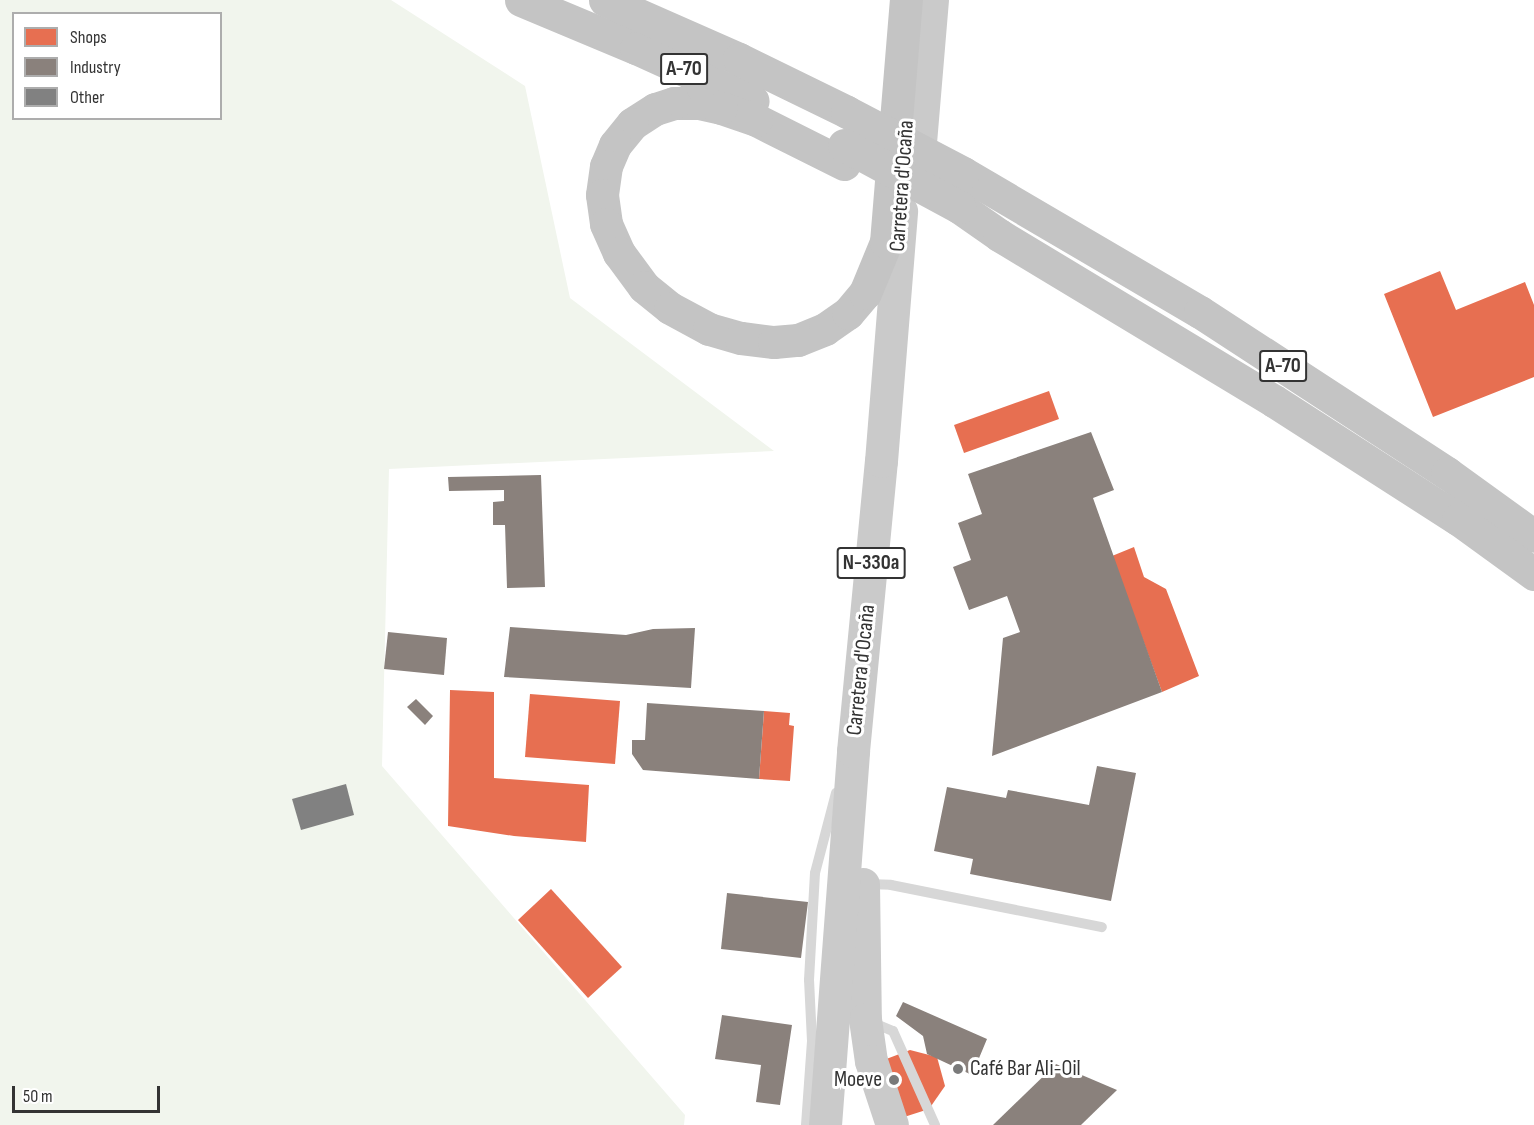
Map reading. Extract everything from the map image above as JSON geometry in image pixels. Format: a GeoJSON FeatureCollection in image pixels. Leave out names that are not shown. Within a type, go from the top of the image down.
{"type":"FeatureCollection","features":[{"type":"Feature","properties":{"kind":"highway","name":"A-70"},"geometry":{"type":"LineString","coordinates":[[521,0],[646,52],[999,235],[1274,402],[1405,488],[1458,519],[1534,574]]}},
{"type":"Feature","properties":{"kind":"highway","name":"A-70"},"geometry":{"type":"LineString","coordinates":[[605,0],[707,44],[848,112],[1025,207],[1200,312],[1448,473],[1534,536]]}},
{"type":"Feature","properties":{"kind":"highway"},"geometry":{"type":"LineString","coordinates":[[844,154],[721,108],[699,103],[674,103],[655,109],[632,124],[615,145],[606,166],[602,195],[606,224],[619,253],[644,287],[670,308],[709,329],[741,338],[774,342],[798,340],[825,329],[848,313],[865,293],[886,242],[906,0]]}},
{"type":"Feature","properties":{"kind":"highway"},"geometry":{"type":"LineString","coordinates":[[1025,207],[1131,252],[1411,428],[1534,514]]}},
{"type":"Feature","properties":{"kind":"highway"},"geometry":{"type":"LineString","coordinates":[[1405,488],[1443,528],[1534,594]]}},
{"type":"Feature","properties":{"kind":"main road","name":"Carretera d'Ocaña"},"geometry":{"type":"LineString","coordinates":[[825,1125],[853,751],[882,450],[915,0]]}},
{"type":"Feature","properties":{"kind":"main road","name":"Carretera d'Ocaña"},"geometry":{"type":"LineString","coordinates":[[845,1125],[932,0]]}},
{"type":"Feature","properties":{"kind":"main road"},"geometry":{"type":"LineString","coordinates":[[835,1125],[855,859],[851,787]]}},
{"type":"Feature","properties":{"kind":"main road"},"geometry":{"type":"LineString","coordinates":[[863,884],[865,1019],[871,1061],[892,1125]]}},
{"type":"Feature","properties":{"kind":"lane"},"geometry":{"type":"LineString","coordinates":[[806,1125],[812,1041],[809,980],[815,873],[834,799],[853,751]]}},
{"type":"Feature","properties":{"kind":"lane"},"geometry":{"type":"LineString","coordinates":[[863,884],[891,885],[1102,927]]}},
{"type":"Feature","properties":{"kind":"lane"},"geometry":{"type":"LineString","coordinates":[[865,1019],[893,1031],[936,1125]]}},
{"type":"Feature","properties":{"kind":"shaded area"},"geometry":{"type":"Polygon","coordinates":[[[0,0],[391,0],[525,86],[570,298],[774,451],[389,469],[382,766],[685,1115],[684,1125],[0,1125],[0,0]]]}},
{"type":"Feature","properties":{"kind":"building: Shops"},"geometry":{"type":"Polygon","coordinates":[[[1440,271],[1456,310],[1525,282],[1534,305],[1534,377],[1433,417],[1384,294],[1440,271]]]}},
{"type":"Feature","properties":{"kind":"building: Shops"},"geometry":{"type":"Polygon","coordinates":[[[1049,391],[1059,419],[964,453],[954,425],[1049,391]]]}},
{"type":"Feature","properties":{"kind":"building: Shops"},"geometry":{"type":"Polygon","coordinates":[[[1134,547],[1144,577],[1166,589],[1199,676],[1162,692],[1112,556],[1134,547]]]}},
{"type":"Feature","properties":{"kind":"building: Shops"},"geometry":{"type":"Polygon","coordinates":[[[450,690],[494,692],[494,778],[589,785],[586,842],[514,836],[448,826],[450,690]]]}},
{"type":"Feature","properties":{"kind":"building: Shops"},"geometry":{"type":"Polygon","coordinates":[[[530,694],[620,701],[615,764],[525,757],[530,694]]]}},
{"type":"Feature","properties":{"kind":"building: Shops"},"geometry":{"type":"Polygon","coordinates":[[[764,711],[790,713],[789,725],[794,726],[790,781],[759,779],[764,711]]]}},
{"type":"Feature","properties":{"kind":"building: Shops"},"geometry":{"type":"Polygon","coordinates":[[[551,889],[622,967],[588,998],[518,920],[551,889]]]}},
{"type":"Feature","properties":{"kind":"building: Shops"},"geometry":{"type":"Polygon","coordinates":[[[910,1050],[937,1057],[945,1086],[929,1109],[901,1118],[881,1061],[910,1050]]]}},
{"type":"Feature","properties":{"kind":"building: Industry"},"geometry":{"type":"Polygon","coordinates":[[[1091,432],[1114,490],[1093,498],[1162,692],[992,756],[1003,638],[1020,632],[1007,596],[969,610],[953,567],[971,560],[958,523],[982,514],[968,474],[1091,432]]]}},
{"type":"Feature","properties":{"kind":"building: Industry"},"geometry":{"type":"Polygon","coordinates":[[[541,475],[545,587],[507,588],[505,525],[493,525],[493,502],[504,501],[504,490],[449,491],[448,477],[541,475]]]}},
{"type":"Feature","properties":{"kind":"building: Industry"},"geometry":{"type":"Polygon","coordinates":[[[510,627],[626,635],[653,629],[695,628],[691,688],[504,677],[510,627]]]}},
{"type":"Feature","properties":{"kind":"building: Industry"},"geometry":{"type":"Polygon","coordinates":[[[388,632],[447,638],[444,675],[384,669],[388,632]]]}},
{"type":"Feature","properties":{"kind":"building: Industry"},"geometry":{"type":"Polygon","coordinates":[[[416,699],[433,716],[425,725],[407,707],[416,699]]]}},
{"type":"Feature","properties":{"kind":"building: Industry"},"geometry":{"type":"Polygon","coordinates":[[[647,703],[764,711],[759,779],[643,770],[632,754],[632,740],[645,740],[647,703]]]}},
{"type":"Feature","properties":{"kind":"building: Industry"},"geometry":{"type":"Polygon","coordinates":[[[1097,766],[1136,773],[1111,901],[970,874],[973,859],[934,851],[947,787],[1006,798],[1008,790],[1089,805],[1097,766]]]}},
{"type":"Feature","properties":{"kind":"building: Industry"},"geometry":{"type":"Polygon","coordinates":[[[727,893],[808,902],[801,958],[721,949],[727,893]]]}},
{"type":"Feature","properties":{"kind":"building: Industry"},"geometry":{"type":"Polygon","coordinates":[[[903,1002],[987,1039],[972,1075],[927,1054],[923,1036],[896,1016],[903,1002]]]}},
{"type":"Feature","properties":{"kind":"building: Industry"},"geometry":{"type":"Polygon","coordinates":[[[722,1015],[792,1025],[780,1105],[756,1102],[761,1065],[715,1059],[722,1015]]]}},
{"type":"Feature","properties":{"kind":"building: Industry"},"geometry":{"type":"Polygon","coordinates":[[[1056,1064],[1117,1090],[1081,1125],[993,1125],[1056,1064]]]}},
{"type":"Feature","properties":{"kind":"building: Other"},"geometry":{"type":"Polygon","coordinates":[[[346,784],[354,815],[301,830],[292,799],[346,784]]]}},
{"type":"Feature","properties":{"kind":"place","name":"Café Bar Ali-Oil"},"geometry":{"type":"Point","coordinates":[958,1069]}},
{"type":"Feature","properties":{"kind":"place","name":"Moeve"},"geometry":{"type":"Point","coordinates":[894,1080]}}]}
